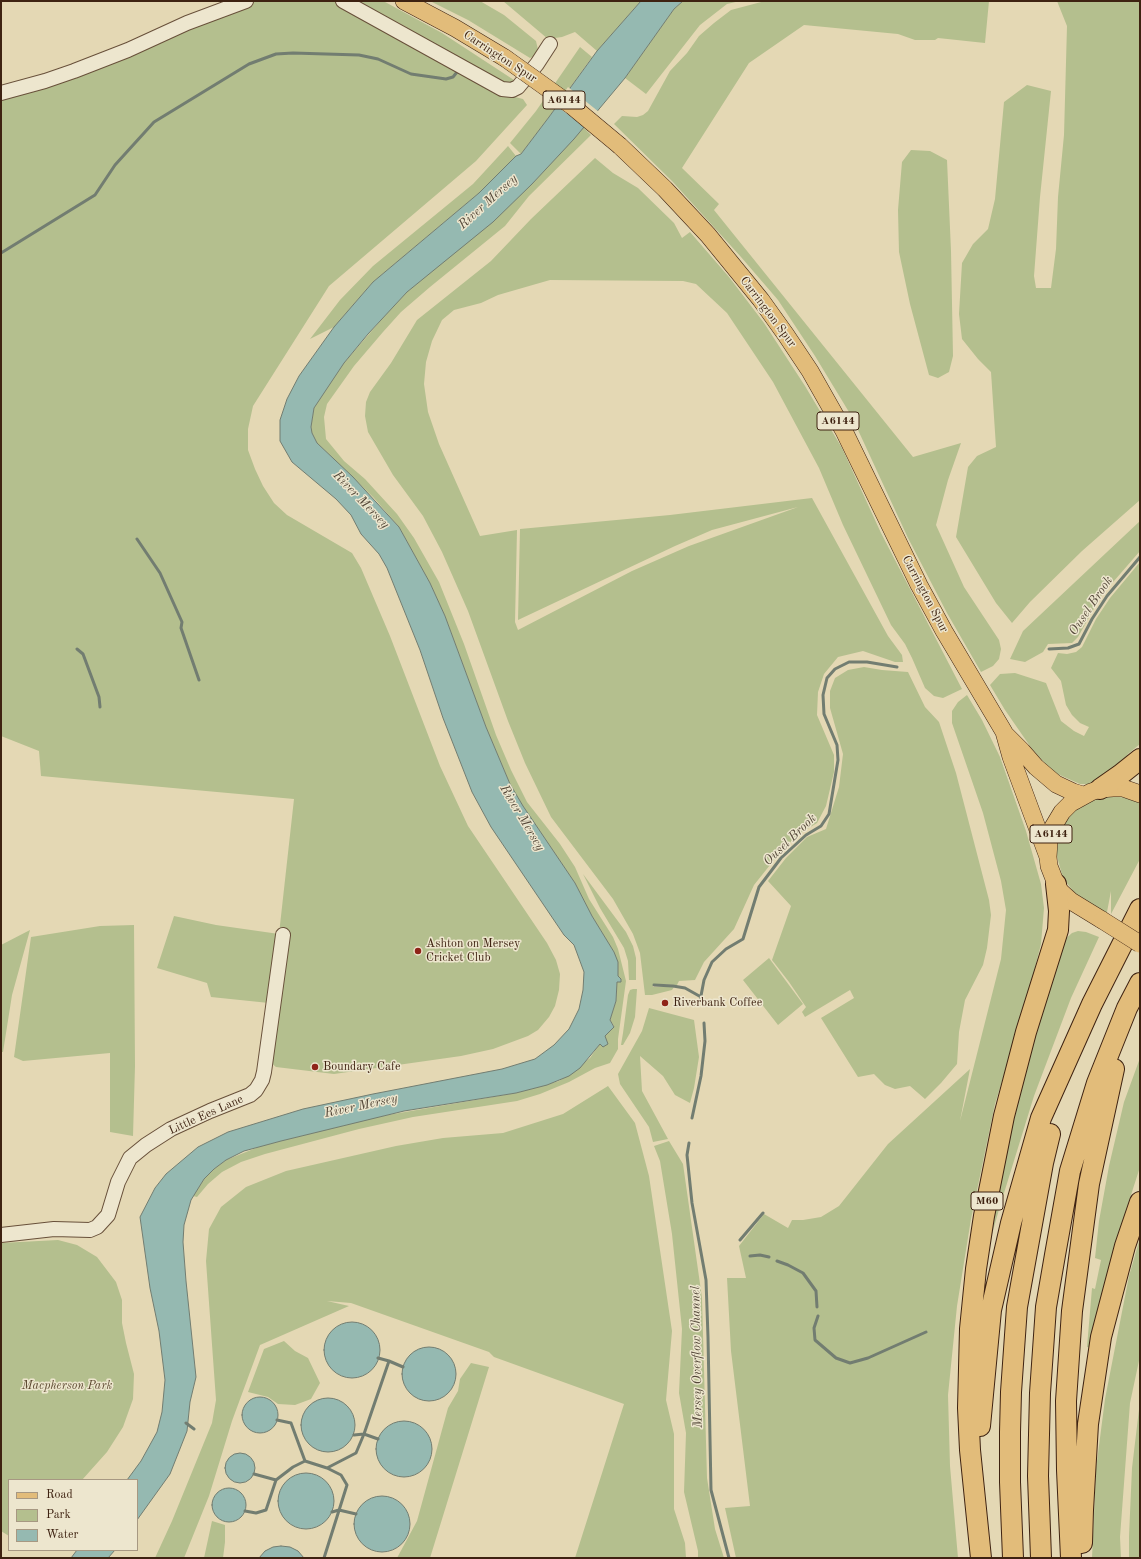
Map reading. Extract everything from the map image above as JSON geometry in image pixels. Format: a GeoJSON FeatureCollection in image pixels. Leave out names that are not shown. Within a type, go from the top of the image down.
{"type":"FeatureCollection","features":[{"type":"Feature","properties":{"kind":"highway"},"geometry":{"type":"LineString","coordinates":[[1091,792],[1120,775],[1140,759]]}},
{"type":"Feature","properties":{"kind":"highway","name":"M60"},"geometry":{"type":"LineString","coordinates":[[981,1558],[970,1450],[968,1408],[970,1329],[976,1269],[984,1216],[1007,1102],[1026,1032],[1058,930],[1059,911],[1056,884]]}},
{"type":"Feature","properties":{"kind":"highway","name":"M60"},"geometry":{"type":"LineString","coordinates":[[977,1526],[981,1410],[991,1310],[1011,1223],[1041,1118],[1092,1004],[1140,909]]}},
{"type":"Feature","properties":{"kind":"highway"},"geometry":{"type":"LineString","coordinates":[[1040,1558],[1038,1476],[1040,1393],[1046,1307],[1070,1171],[1097,1084],[1127,1008],[1140,983]]}},
{"type":"Feature","properties":{"kind":"highway","name":"M60"},"geometry":{"type":"LineString","coordinates":[[1013,1558],[1010,1432],[1017,1307],[1042,1163],[1066,1076],[1092,1004]]}},
{"type":"Feature","properties":{"kind":"highway"},"geometry":{"type":"LineString","coordinates":[[1071,1558],[1066,1401],[1072,1311],[1089,1184],[1127,1008]]}},
{"type":"Feature","properties":{"kind":"highway"},"geometry":{"type":"LineString","coordinates":[[1082,1558],[1088,1424],[1101,1337],[1125,1246],[1140,1202]]}},
{"type":"Feature","properties":{"kind":"main road","name":"Carrington Spur"},"geometry":{"type":"LineString","coordinates":[[404,1],[455,28],[505,58],[572,106],[620,146],[665,189],[708,235],[761,300],[810,371],[844,431],[931,609],[1004,732],[1036,767],[1056,784],[1073,792],[1091,792]]}},
{"type":"Feature","properties":{"kind":"main road","name":"Carrington Spur"},"geometry":{"type":"LineString","coordinates":[[1004,732],[1011,757],[1048,857]]}},
{"type":"Feature","properties":{"kind":"main road","name":"A6144"},"geometry":{"type":"LineString","coordinates":[[1140,794],[1123,788],[1091,792],[1071,803],[1062,812],[1053,827],[1049,842],[1048,857],[1049,866],[1060,891],[1071,901],[1140,944]]}},
{"type":"Feature","properties":{"kind":"street"},"geometry":{"type":"LineString","coordinates":[[1,92],[45,81],[74,71],[128,50],[186,23],[246,1]]}},
{"type":"Feature","properties":{"kind":"street"},"geometry":{"type":"LineString","coordinates":[[343,1],[502,89],[512,90],[518,87],[537,64],[550,44]]}},
{"type":"Feature","properties":{"kind":"street","name":"Little Ees Lane"},"geometry":{"type":"LineString","coordinates":[[1,1235],[54,1229],[90,1230],[97,1227],[108,1215],[118,1182],[130,1158],[146,1145],[171,1129],[250,1095],[256,1090],[262,1080],[264,1072],[283,935]]}},
{"type":"Feature","properties":{"kind":"green space"},"geometry":{"type":"Polygon","coordinates":[[[256,1],[336,1],[499,93],[523,99],[527,105],[476,161],[329,286],[253,406],[248,429],[248,450],[263,486],[274,503],[287,515],[352,553],[361,568],[390,636],[440,766],[468,826],[547,943],[556,960],[560,974],[559,990],[555,1006],[549,1017],[538,1030],[528,1036],[493,1049],[461,1056],[334,1074],[276,1067],[269,1061],[269,1003],[211,997],[207,983],[157,968],[174,916],[216,925],[279,934],[294,799],[41,776],[39,751],[1,736],[1,95],[256,1]]]}},
{"type":"Feature","properties":{"kind":"green space"},"geometry":{"type":"Polygon","coordinates":[[[351,1],[383,1],[442,33],[517,82],[510,86],[501,84],[399,23],[351,1]]]}},
{"type":"Feature","properties":{"kind":"green space"},"geometry":{"type":"Polygon","coordinates":[[[430,1],[480,1],[504,15],[536,41],[539,54],[530,58],[468,20],[430,1]]]}},
{"type":"Feature","properties":{"kind":"green space"},"geometry":{"type":"Polygon","coordinates":[[[503,1],[641,1],[597,51],[575,32],[562,37],[548,39],[503,1]]]}},
{"type":"Feature","properties":{"kind":"green space"},"geometry":{"type":"Polygon","coordinates":[[[683,1],[740,1],[727,4],[700,25],[646,94],[625,78],[674,9],[683,1]]]}},
{"type":"Feature","properties":{"kind":"green space"},"geometry":{"type":"Polygon","coordinates":[[[765,1],[989,1],[985,43],[938,38],[935,40],[915,40],[898,34],[804,25],[749,63],[682,168],[719,204],[714,210],[913,457],[961,443],[948,480],[936,525],[964,587],[999,640],[1001,649],[999,659],[993,666],[981,672],[947,613],[908,538],[852,417],[815,356],[778,300],[672,181],[614,124],[622,116],[637,117],[648,111],[670,71],[687,53],[699,36],[714,23],[731,10],[765,1]]]}},
{"type":"Feature","properties":{"kind":"green space"},"geometry":{"type":"Polygon","coordinates":[[[1057,1],[1140,1],[1140,500],[1082,551],[1030,602],[1012,623],[996,603],[956,537],[968,467],[977,456],[996,447],[991,372],[962,339],[959,314],[962,263],[973,244],[988,229],[995,199],[1004,102],[1027,85],[1051,91],[1040,197],[1034,276],[1036,288],[1051,288],[1056,249],[1058,197],[1064,135],[1067,26],[1057,1]]]}},
{"type":"Feature","properties":{"kind":"green space"},"geometry":{"type":"Polygon","coordinates":[[[580,47],[592,57],[521,154],[510,143],[536,111],[580,47]]]}},
{"type":"Feature","properties":{"kind":"green space"},"geometry":{"type":"Polygon","coordinates":[[[583,127],[591,135],[529,196],[505,226],[401,312],[383,332],[354,366],[327,404],[324,417],[326,439],[344,461],[365,479],[397,514],[414,538],[439,582],[464,644],[496,735],[511,770],[527,802],[560,844],[575,867],[589,899],[613,937],[618,949],[626,981],[618,1049],[610,1063],[595,1068],[569,1082],[540,1094],[517,1101],[413,1117],[359,1129],[265,1154],[241,1162],[222,1172],[208,1184],[197,1197],[193,1196],[204,1179],[226,1160],[261,1146],[376,1117],[516,1093],[559,1081],[590,1058],[614,1026],[610,1020],[616,1001],[617,982],[621,982],[618,976],[614,952],[592,916],[575,883],[523,806],[510,784],[486,727],[445,616],[430,583],[399,527],[373,497],[317,443],[311,427],[314,408],[344,363],[388,312],[407,292],[532,184],[583,127]]]}},
{"type":"Feature","properties":{"kind":"green space"},"geometry":{"type":"Polygon","coordinates":[[[508,146],[516,156],[479,193],[373,282],[334,327],[310,339],[340,300],[373,266],[473,184],[508,146]]]}},
{"type":"Feature","properties":{"kind":"green space"},"geometry":{"type":"Polygon","coordinates":[[[911,150],[930,151],[947,160],[951,251],[953,356],[949,372],[938,378],[929,375],[910,304],[899,252],[898,210],[902,162],[911,150]]]}},
{"type":"Feature","properties":{"kind":"green space"},"geometry":{"type":"Polygon","coordinates":[[[595,158],[613,173],[638,188],[674,223],[682,238],[690,232],[729,277],[764,323],[805,386],[842,448],[881,533],[962,689],[943,698],[934,696],[925,688],[905,644],[891,625],[843,525],[819,468],[773,382],[727,313],[696,284],[683,281],[550,280],[498,295],[481,303],[454,310],[442,320],[432,341],[426,362],[424,384],[428,412],[439,444],[480,536],[517,530],[515,622],[518,630],[632,571],[689,546],[798,507],[712,530],[518,620],[520,529],[670,515],[812,498],[888,636],[902,655],[903,662],[895,662],[863,651],[838,657],[824,674],[818,692],[817,715],[834,755],[834,772],[826,806],[817,823],[799,834],[782,850],[754,885],[734,929],[704,962],[695,980],[679,981],[677,985],[653,984],[653,987],[674,987],[672,990],[652,995],[645,995],[640,953],[633,934],[613,899],[551,817],[525,763],[468,611],[442,552],[423,516],[393,475],[368,432],[365,416],[366,402],[370,392],[391,363],[417,320],[491,261],[531,219],[595,158]]]}},
{"type":"Feature","properties":{"kind":"green space"},"geometry":{"type":"Polygon","coordinates":[[[1140,521],[1140,551],[1101,596],[1078,637],[1072,643],[1048,644],[1043,652],[1025,662],[1010,659],[1023,631],[1140,521]]]}},
{"type":"Feature","properties":{"kind":"green space"},"geometry":{"type":"Polygon","coordinates":[[[1140,562],[1140,744],[1128,754],[1121,766],[1093,784],[1080,784],[1053,772],[1032,749],[990,685],[1000,674],[1015,673],[1046,683],[1061,721],[1074,731],[1084,736],[1089,727],[1080,723],[1072,715],[1066,705],[1061,681],[1051,668],[1058,653],[1067,654],[1076,652],[1082,647],[1096,619],[1110,598],[1140,562]]]}},
{"type":"Feature","properties":{"kind":"green space"},"geometry":{"type":"Polygon","coordinates":[[[864,667],[908,672],[925,707],[939,722],[956,773],[989,900],[991,915],[987,948],[983,965],[965,1000],[959,1032],[957,1064],[925,1099],[910,1086],[895,1089],[885,1085],[874,1074],[858,1077],[821,1018],[854,998],[850,990],[805,1017],[802,1012],[806,1007],[772,960],[791,906],[768,881],[786,858],[807,837],[826,829],[839,787],[843,754],[830,708],[830,691],[835,678],[848,670],[864,667]]]}},
{"type":"Feature","properties":{"kind":"green space"},"geometry":{"type":"Polygon","coordinates":[[[967,695],[982,720],[1000,757],[1026,831],[1041,884],[1044,908],[1041,944],[1027,999],[995,1104],[971,1219],[957,1306],[948,1395],[950,1466],[958,1558],[736,1558],[725,1508],[750,1506],[731,1351],[727,1278],[746,1278],[739,1246],[764,1214],[788,1228],[792,1220],[821,1217],[839,1206],[888,1144],[970,1069],[960,1121],[1001,959],[1006,910],[1001,881],[983,813],[952,723],[952,711],[958,702],[967,695]]]}},
{"type":"Feature","properties":{"kind":"green space"},"geometry":{"type":"Polygon","coordinates":[[[1108,796],[1130,798],[1140,803],[1140,859],[1111,914],[1111,891],[1107,912],[1076,895],[1063,878],[1056,853],[1057,842],[1063,824],[1071,814],[1078,808],[1096,799],[1108,796]]]}},
{"type":"Feature","properties":{"kind":"green space"},"geometry":{"type":"Polygon","coordinates":[[[583,874],[626,932],[633,946],[636,958],[636,980],[629,980],[628,961],[624,948],[600,908],[583,874]]]}},
{"type":"Feature","properties":{"kind":"green space"},"geometry":{"type":"Polygon","coordinates":[[[134,925],[135,1066],[133,1136],[110,1132],[110,1053],[23,1061],[14,1057],[31,937],[100,926],[134,925]]]}},
{"type":"Feature","properties":{"kind":"green space"},"geometry":{"type":"Polygon","coordinates":[[[30,930],[12,995],[3,1052],[1,1052],[1,945],[30,930]]]}},
{"type":"Feature","properties":{"kind":"green space"},"geometry":{"type":"Polygon","coordinates":[[[1078,931],[1086,932],[1099,937],[1071,998],[1034,1096],[981,1273],[1023,1063],[1063,941],[1072,933],[1078,931]]]}},
{"type":"Feature","properties":{"kind":"green space"},"geometry":{"type":"Polygon","coordinates":[[[769,958],[803,1004],[778,1025],[743,980],[769,958]]]}},
{"type":"Feature","properties":{"kind":"green space"},"geometry":{"type":"Polygon","coordinates":[[[637,989],[635,1017],[630,1033],[623,1045],[621,1045],[628,995],[630,990],[637,989]]]}},
{"type":"Feature","properties":{"kind":"green space"},"geometry":{"type":"Polygon","coordinates":[[[649,1008],[694,1020],[699,1057],[690,1103],[675,1095],[663,1076],[640,1056],[642,1091],[668,1139],[653,1142],[649,1127],[620,1084],[618,1074],[642,1031],[649,1008]]]}},
{"type":"Feature","properties":{"kind":"green space"},"geometry":{"type":"Polygon","coordinates":[[[1140,1058],[1140,1167],[1113,1251],[1092,1348],[1087,1347],[1092,1288],[1095,1289],[1101,1260],[1095,1258],[1099,1221],[1109,1166],[1124,1102],[1140,1058]]]}},
{"type":"Feature","properties":{"kind":"green space"},"geometry":{"type":"Polygon","coordinates":[[[608,1086],[635,1123],[649,1176],[672,1331],[666,1400],[674,1434],[674,1509],[685,1543],[686,1558],[575,1558],[624,1404],[494,1357],[489,1352],[351,1303],[327,1301],[349,1306],[260,1345],[232,1421],[209,1496],[184,1558],[155,1558],[172,1521],[212,1423],[216,1400],[206,1261],[209,1229],[221,1207],[246,1187],[286,1171],[396,1146],[443,1138],[503,1133],[563,1114],[608,1086]]]}},
{"type":"Feature","properties":{"kind":"green space"},"geometry":{"type":"Polygon","coordinates":[[[669,1141],[683,1164],[702,1298],[707,1478],[715,1529],[724,1558],[698,1558],[698,1551],[684,1492],[686,1433],[679,1393],[682,1329],[672,1234],[660,1161],[654,1146],[669,1141]]]}},
{"type":"Feature","properties":{"kind":"green space"},"geometry":{"type":"Polygon","coordinates":[[[1140,1238],[1140,1356],[1130,1403],[1120,1537],[1121,1558],[1092,1558],[1096,1469],[1105,1399],[1129,1276],[1140,1238]]]}},
{"type":"Feature","properties":{"kind":"green space","name":"Macpherson Park"},"geometry":{"type":"Polygon","coordinates":[[[58,1240],[77,1245],[97,1257],[116,1282],[122,1300],[122,1323],[134,1374],[133,1399],[123,1427],[107,1452],[83,1479],[8,1479],[8,1535],[1,1531],[1,1243],[58,1240]]]}},
{"type":"Feature","properties":{"kind":"green space"},"geometry":{"type":"Polygon","coordinates":[[[284,1341],[295,1351],[308,1358],[320,1383],[311,1399],[295,1405],[278,1404],[268,1397],[248,1392],[264,1349],[284,1341]]]}},
{"type":"Feature","properties":{"kind":"green space"},"geometry":{"type":"Polygon","coordinates":[[[471,1363],[489,1367],[430,1558],[397,1558],[417,1521],[448,1408],[458,1391],[460,1379],[471,1363]]]}},
{"type":"Feature","properties":{"kind":"green space"},"geometry":{"type":"Polygon","coordinates":[[[1140,1401],[1140,1558],[1129,1558],[1132,1468],[1140,1401]]]}},
{"type":"Feature","properties":{"kind":"green space"},"geometry":{"type":"Polygon","coordinates":[[[212,1521],[225,1525],[223,1558],[204,1558],[212,1521]]]}},
{"type":"Feature","properties":{"kind":"water","name":"River Mersey"},"geometry":{"type":"Polygon","coordinates":[[[641,1],[683,1],[674,9],[625,78],[574,139],[532,184],[493,222],[407,292],[368,334],[344,363],[314,408],[311,427],[317,443],[353,477],[399,527],[430,583],[445,616],[486,727],[510,784],[523,806],[575,883],[592,916],[614,952],[618,962],[618,976],[621,979],[621,982],[617,982],[616,1001],[610,1020],[614,1027],[605,1036],[608,1044],[603,1047],[600,1044],[580,1068],[569,1076],[547,1085],[516,1093],[404,1111],[244,1151],[226,1160],[204,1179],[191,1200],[184,1225],[183,1242],[186,1281],[196,1377],[190,1402],[187,1431],[170,1474],[138,1519],[138,1479],[128,1479],[141,1461],[157,1432],[162,1412],[165,1380],[159,1331],[150,1288],[140,1217],[155,1188],[166,1174],[198,1147],[228,1132],[303,1109],[502,1069],[535,1059],[554,1045],[569,1029],[579,1009],[583,990],[584,972],[574,945],[564,935],[491,827],[472,792],[443,718],[420,650],[387,568],[379,554],[361,534],[351,515],[336,499],[292,462],[280,441],[280,420],[287,399],[299,376],[334,327],[373,282],[479,193],[516,156],[521,154],[597,51],[641,1]]]}},
{"type":"Feature","properties":{"kind":"water"},"geometry":{"type":"Polygon","coordinates":[[[352,1322],[363,1324],[372,1330],[378,1339],[380,1350],[378,1361],[372,1370],[363,1376],[352,1378],[341,1376],[332,1370],[326,1361],[324,1350],[326,1339],[332,1330],[341,1324],[352,1322]]]}},
{"type":"Feature","properties":{"kind":"water"},"geometry":{"type":"Polygon","coordinates":[[[424,1347],[434,1347],[444,1351],[452,1359],[456,1369],[456,1379],[452,1389],[444,1397],[434,1401],[424,1401],[414,1397],[406,1389],[402,1379],[402,1369],[406,1359],[414,1351],[424,1347]]]}},
{"type":"Feature","properties":{"kind":"water"},"geometry":{"type":"Polygon","coordinates":[[[264,1397],[273,1402],[277,1408],[277,1422],[273,1428],[264,1433],[256,1433],[247,1428],[243,1422],[242,1411],[247,1402],[253,1398],[264,1397]]]}},
{"type":"Feature","properties":{"kind":"water"},"geometry":{"type":"Polygon","coordinates":[[[323,1398],[333,1398],[343,1402],[351,1410],[355,1420],[355,1430],[351,1440],[343,1448],[333,1452],[323,1452],[313,1448],[305,1440],[301,1430],[301,1420],[305,1410],[313,1402],[323,1398]]]}},
{"type":"Feature","properties":{"kind":"water"},"geometry":{"type":"Polygon","coordinates":[[[404,1421],[415,1423],[424,1429],[430,1438],[432,1449],[430,1460],[424,1469],[415,1475],[404,1477],[393,1475],[384,1469],[378,1460],[376,1449],[378,1438],[384,1429],[393,1423],[404,1421]]]}},
{"type":"Feature","properties":{"kind":"water"},"geometry":{"type":"Polygon","coordinates":[[[240,1453],[251,1457],[255,1468],[251,1479],[240,1483],[229,1479],[225,1468],[229,1457],[240,1453]]]}},
{"type":"Feature","properties":{"kind":"water"},"geometry":{"type":"Polygon","coordinates":[[[301,1473],[311,1473],[326,1481],[332,1490],[334,1501],[332,1512],[326,1521],[311,1529],[301,1529],[290,1524],[283,1517],[278,1506],[278,1496],[283,1485],[290,1478],[301,1473]]]}},
{"type":"Feature","properties":{"kind":"water"},"geometry":{"type":"Polygon","coordinates":[[[226,1488],[232,1488],[236,1489],[243,1495],[246,1505],[245,1512],[239,1519],[232,1522],[226,1522],[222,1521],[215,1515],[212,1508],[212,1502],[213,1498],[219,1491],[226,1488]]]}},
{"type":"Feature","properties":{"kind":"water"},"geometry":{"type":"Polygon","coordinates":[[[382,1496],[393,1498],[402,1504],[408,1513],[410,1524],[408,1535],[402,1544],[393,1550],[382,1552],[371,1550],[362,1544],[356,1535],[354,1524],[356,1513],[362,1504],[371,1498],[382,1496]]]}},
{"type":"Feature","properties":{"kind":"water"},"geometry":{"type":"Polygon","coordinates":[[[273,1547],[290,1547],[298,1551],[304,1558],[259,1558],[265,1551],[273,1547]]]}},
{"type":"Feature","properties":{"kind":"water"},"geometry":{"type":"Polygon","coordinates":[[[76,1551],[114,1551],[108,1558],[71,1558],[76,1551]]]}},
{"type":"Feature","properties":{"kind":"pier"},"geometry":{"type":"Polygon","coordinates":[[[568,87],[599,112],[585,127],[555,105],[568,87]]]}},
{"type":"Feature","properties":{"kind":"waterway"},"geometry":{"type":"LineString","coordinates":[[1,253],[95,195],[115,165],[154,122],[249,64],[276,54],[293,53],[359,55],[378,59],[411,74],[446,79],[453,77],[457,72]]}},
{"type":"Feature","properties":{"kind":"waterway"},"geometry":{"type":"LineString","coordinates":[[137,539],[160,573],[182,622],[181,628],[199,680]]}},
{"type":"Feature","properties":{"kind":"waterway","name":"Ousel Brook"},"geometry":{"type":"LineString","coordinates":[[1049,649],[1068,648],[1079,644],[1092,619],[1107,596],[1140,557]]}},
{"type":"Feature","properties":{"kind":"waterway"},"geometry":{"type":"LineString","coordinates":[[77,649],[83,654],[99,697],[100,707]]}},
{"type":"Feature","properties":{"kind":"waterway","name":"Ousel Brook"},"geometry":{"type":"LineString","coordinates":[[700,1001],[704,980],[712,962],[726,949],[743,939],[759,887],[781,858],[806,835],[821,826],[829,814],[838,760],[837,745],[824,714],[823,695],[827,678],[835,669],[849,662],[867,662],[897,667]]}},
{"type":"Feature","properties":{"kind":"waterway"},"geometry":{"type":"LineString","coordinates":[[654,985],[685,988],[701,997]]}},
{"type":"Feature","properties":{"kind":"waterway"},"geometry":{"type":"LineString","coordinates":[[692,1118],[701,1076],[705,1041],[704,1023]]}},
{"type":"Feature","properties":{"kind":"waterway","name":"Mersey Overflow Channel"},"geometry":{"type":"LineString","coordinates":[[689,1143],[687,1155],[692,1203],[706,1280],[711,1490],[729,1558]]}},
{"type":"Feature","properties":{"kind":"waterway"},"geometry":{"type":"LineString","coordinates":[[740,1240],[763,1213]]}},
{"type":"Feature","properties":{"kind":"waterway"},"geometry":{"type":"LineString","coordinates":[[750,1256],[760,1255],[769,1257]]}},
{"type":"Feature","properties":{"kind":"waterway"},"geometry":{"type":"LineString","coordinates":[[777,1261],[803,1273],[816,1291],[817,1307]]}},
{"type":"Feature","properties":{"kind":"waterway"},"geometry":{"type":"LineString","coordinates":[[818,1316],[814,1328],[815,1340],[836,1358],[850,1363],[868,1358],[926,1332]]}},
{"type":"Feature","properties":{"kind":"waterway"},"geometry":{"type":"LineString","coordinates":[[378,1358],[403,1367]]}},
{"type":"Feature","properties":{"kind":"waterway"},"geometry":{"type":"LineString","coordinates":[[277,1420],[291,1423],[305,1461],[327,1468],[356,1453],[389,1361]]}},
{"type":"Feature","properties":{"kind":"waterway"},"geometry":{"type":"LineString","coordinates":[[186,1423],[194,1429]]}},
{"type":"Feature","properties":{"kind":"waterway"},"geometry":{"type":"LineString","coordinates":[[354,1435],[364,1434],[378,1439]]}},
{"type":"Feature","properties":{"kind":"waterway"},"geometry":{"type":"LineString","coordinates":[[254,1474],[276,1480],[293,1467],[305,1461]]}},
{"type":"Feature","properties":{"kind":"waterway"},"geometry":{"type":"LineString","coordinates":[[324,1558],[347,1485],[341,1475],[327,1468]]}},
{"type":"Feature","properties":{"kind":"waterway"},"geometry":{"type":"LineString","coordinates":[[245,1511],[256,1513],[266,1510],[276,1480]]}},
{"type":"Feature","properties":{"kind":"waterway"},"geometry":{"type":"LineString","coordinates":[[332,1512],[339,1510],[356,1514]]}},
{"type":"Feature","properties":{"kind":"place","name":"Ashton on Mersey Cricket Club"},"geometry":{"type":"Point","coordinates":[418,951]}},
{"type":"Feature","properties":{"kind":"place","name":"Riverbank Coffee"},"geometry":{"type":"Point","coordinates":[665,1003]}},
{"type":"Feature","properties":{"kind":"place","name":"Boundary Cafe"},"geometry":{"type":"Point","coordinates":[315,1067]}}]}
